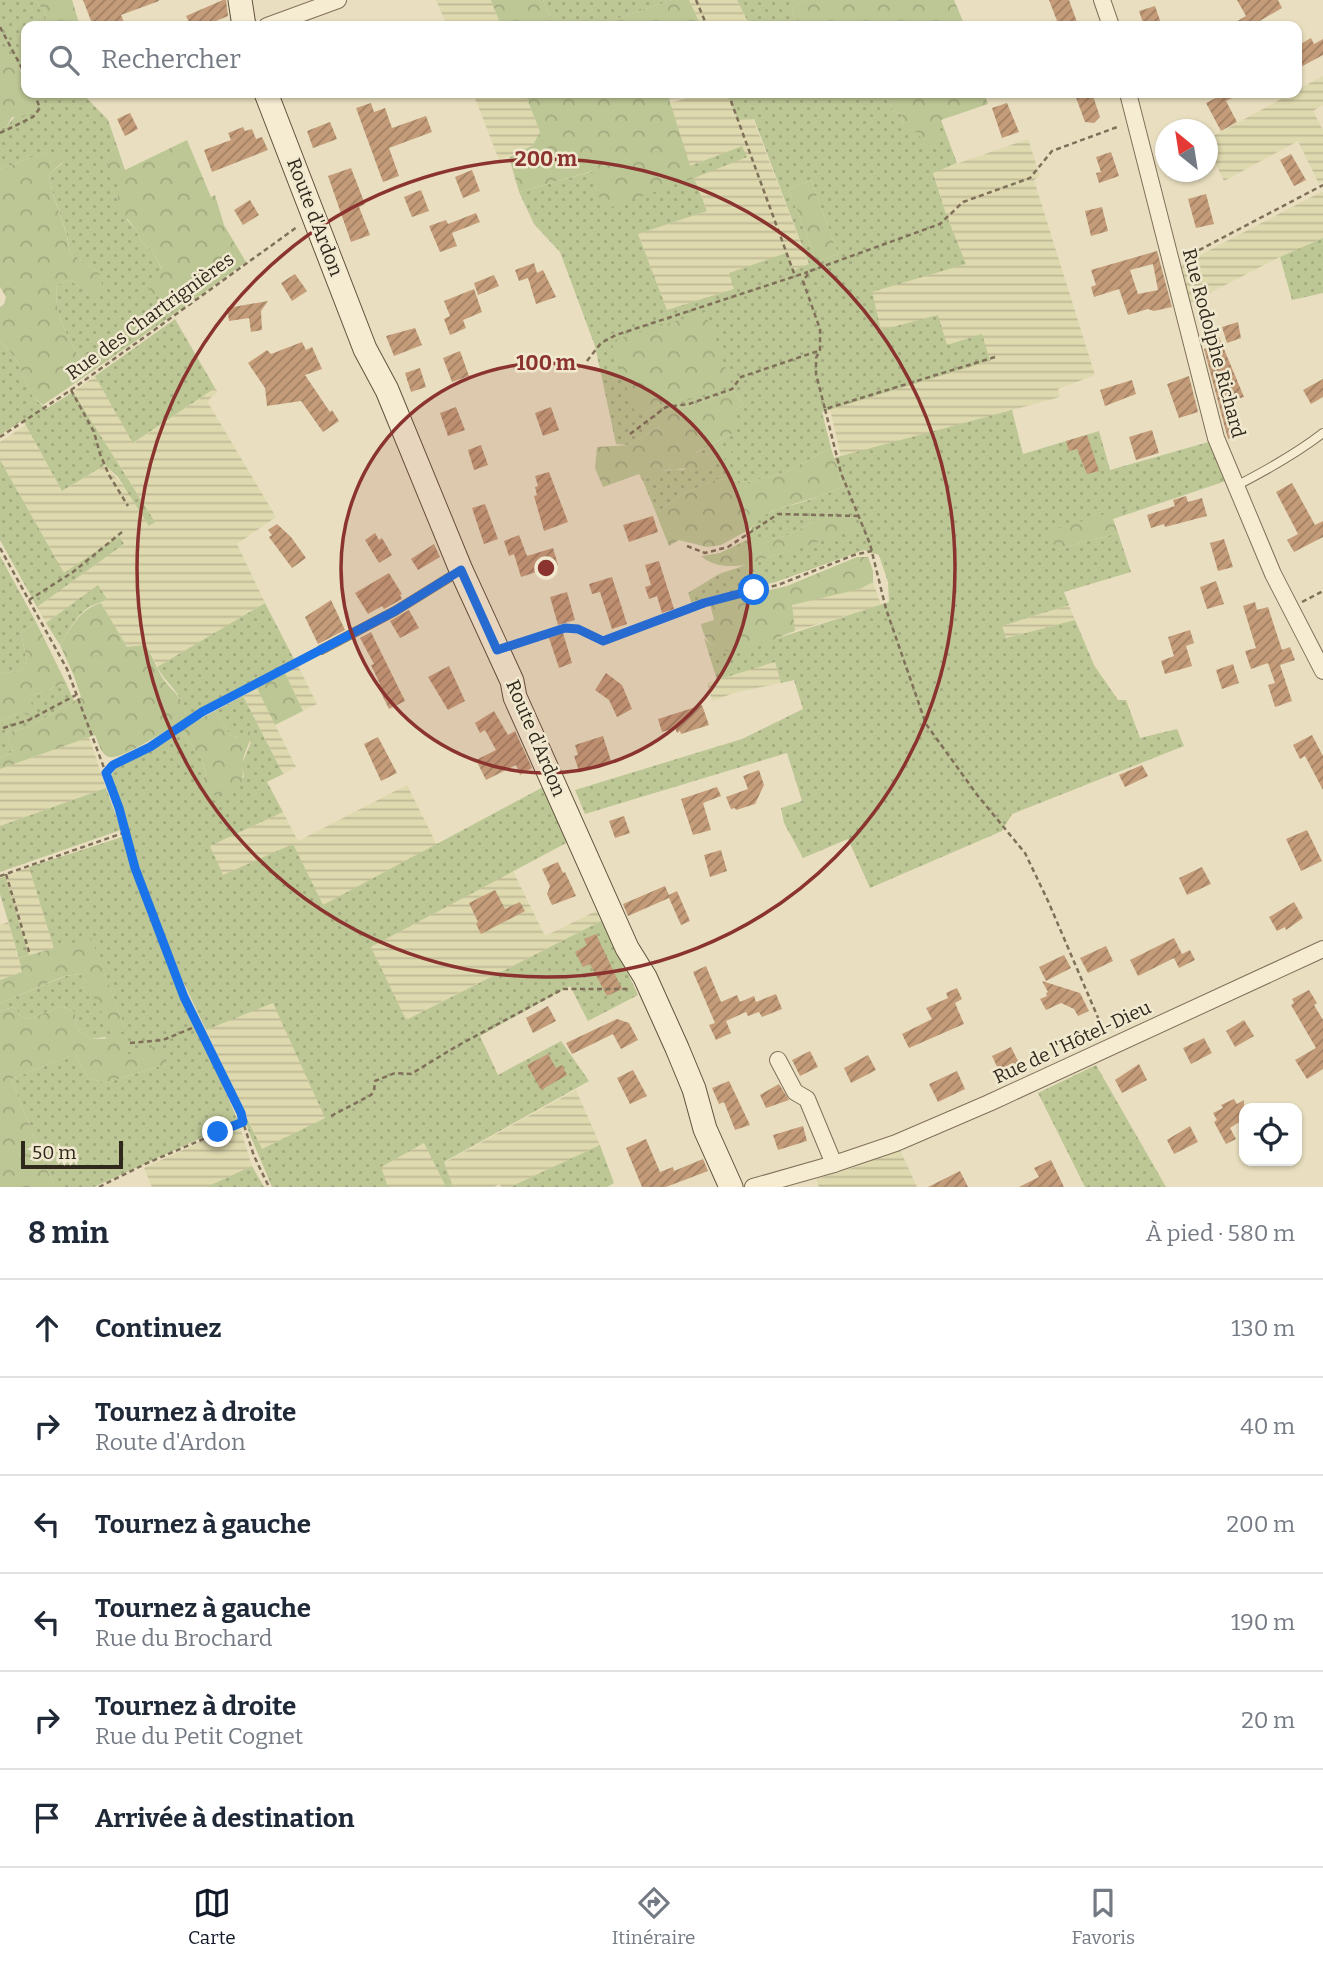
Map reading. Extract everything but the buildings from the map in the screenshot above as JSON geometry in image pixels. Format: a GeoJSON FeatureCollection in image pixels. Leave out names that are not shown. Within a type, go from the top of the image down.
{"type":"FeatureCollection","features":[{"type":"Feature","properties":{"kind":"street"},"geometry":{"type":"LineString","coordinates":[[240,0],[243,21]]}},
{"type":"Feature","properties":{"kind":"street"},"geometry":{"type":"LineString","coordinates":[[281,21],[338,0]]}},
{"type":"Feature","properties":{"kind":"street"},"geometry":{"type":"LineString","coordinates":[[1102,0],[1109,21]]}},
{"type":"Feature","properties":{"kind":"street","name":"Route d'Ardon"},"geometry":{"type":"LineString","coordinates":[[268,98],[365,349],[387,390],[461,570],[512,681],[515,697],[627,948],[649,985],[694,1089],[705,1129],[731,1187]]}},
{"type":"Feature","properties":{"kind":"street","name":"Rue Rodolphe Richard"},"geometry":{"type":"LineString","coordinates":[[1129,98],[1216,438],[1273,574],[1323,671]]}},
{"type":"Feature","properties":{"kind":"street","name":"Rue de l'Hôtel-Dieu"},"geometry":{"type":"LineString","coordinates":[[753,1187],[896,1143],[1323,949]]}},
{"type":"Feature","properties":{"kind":"street"},"geometry":{"type":"LineString","coordinates":[[778,1060],[795,1092],[807,1099],[834,1164]]}},
{"type":"Feature","properties":{"kind":"lane"},"geometry":{"type":"LineString","coordinates":[[1236,485],[1296,454],[1323,433]]}},
{"type":"Feature","properties":{"kind":"lane"},"geometry":{"type":"LineString","coordinates":[[321,650],[395,611],[461,570]]}},
{"type":"Feature","properties":{"kind":"path"},"geometry":{"type":"LineString","coordinates":[[696,0],[705,21]]}},
{"type":"Feature","properties":{"kind":"path"},"geometry":{"type":"LineString","coordinates":[[0,27],[21,67]]}},
{"type":"Feature","properties":{"kind":"path"},"geometry":{"type":"LineString","coordinates":[[0,134],[33,117],[40,108],[36,98]]}},
{"type":"Feature","properties":{"kind":"path"},"geometry":{"type":"LineString","coordinates":[[730,98],[796,276]]}},
{"type":"Feature","properties":{"kind":"path"},"geometry":{"type":"LineString","coordinates":[[587,361],[601,343],[616,335],[796,276],[940,224],[964,202],[1030,178],[1052,151],[1135,120]]}},
{"type":"Feature","properties":{"kind":"path"},"geometry":{"type":"LineString","coordinates":[[1171,263],[1202,250],[1323,185]]}},
{"type":"Feature","properties":{"kind":"path","name":"Rue des Chartrignières"},"geometry":{"type":"LineString","coordinates":[[0,437],[71,390],[315,215]]}},
{"type":"Feature","properties":{"kind":"path"},"geometry":{"type":"LineString","coordinates":[[810,271],[803,281],[820,329],[816,374],[841,473],[872,551],[886,609],[926,724],[978,796],[1025,853],[1077,966],[1110,1047]]}},
{"type":"Feature","properties":{"kind":"path"},"geometry":{"type":"LineString","coordinates":[[630,434],[666,407],[689,404],[732,389],[741,377],[820,351]]}},
{"type":"Feature","properties":{"kind":"path"},"geometry":{"type":"LineString","coordinates":[[825,409],[995,357]]}},
{"type":"Feature","properties":{"kind":"path"},"geometry":{"type":"LineString","coordinates":[[71,390],[94,432],[109,475],[128,506]]}},
{"type":"Feature","properties":{"kind":"path"},"geometry":{"type":"LineString","coordinates":[[687,547],[705,553],[728,547],[778,514],[859,516]]}},
{"type":"Feature","properties":{"kind":"path"},"geometry":{"type":"LineString","coordinates":[[29,600],[72,572],[122,532]]}},
{"type":"Feature","properties":{"kind":"path"},"geometry":{"type":"LineString","coordinates":[[0,548],[67,669],[106,773],[152,916],[184,997],[235,1099],[254,1156],[269,1187]]}},
{"type":"Feature","properties":{"kind":"path"},"geometry":{"type":"LineString","coordinates":[[497,650],[565,628],[578,629],[603,641],[704,603],[778,585],[854,555],[872,551]]}},
{"type":"Feature","properties":{"kind":"path"},"geometry":{"type":"LineString","coordinates":[[1290,608],[1323,591]]}},
{"type":"Feature","properties":{"kind":"path"},"geometry":{"type":"LineString","coordinates":[[106,773],[113,765],[150,747],[202,712],[321,650]]}},
{"type":"Feature","properties":{"kind":"path"},"geometry":{"type":"LineString","coordinates":[[3,728],[29,720],[76,695]]}},
{"type":"Feature","properties":{"kind":"path"},"geometry":{"type":"LineString","coordinates":[[0,876],[126,832]]}},
{"type":"Feature","properties":{"kind":"path"},"geometry":{"type":"LineString","coordinates":[[6,874],[29,951]]}},
{"type":"Feature","properties":{"kind":"path"},"geometry":{"type":"LineString","coordinates":[[331,1116],[371,1095],[375,1081],[395,1073],[411,1074],[563,989],[633,989],[649,985]]}},
{"type":"Feature","properties":{"kind":"path"},"geometry":{"type":"LineString","coordinates":[[130,1043],[163,1041],[198,1026]]}},
{"type":"Feature","properties":{"kind":"path"},"geometry":{"type":"LineString","coordinates":[[99,1187],[243,1122]]}},
{"type":"Feature","properties":{"kind":"shaded area"},"geometry":{"type":"Polygon","coordinates":[[[436,0],[491,0],[499,21],[445,21],[436,0]]]}},
{"type":"Feature","properties":{"kind":"shaded area"},"geometry":{"type":"Polygon","coordinates":[[[689,0],[737,0],[748,21],[699,21],[689,0]]]}},
{"type":"Feature","properties":{"kind":"shaded area"},"geometry":{"type":"Polygon","coordinates":[[[1323,76],[1323,105],[1313,111],[1323,130],[1323,182],[1319,184],[1298,141],[1224,181],[1218,169],[1218,134],[1283,98],[1302,98],[1302,87],[1323,76]]]}},
{"type":"Feature","properties":{"kind":"shaded area"},"geometry":{"type":"Polygon","coordinates":[[[475,98],[527,98],[540,132],[533,145],[499,160],[475,98]]]}},
{"type":"Feature","properties":{"kind":"shaded area"},"geometry":{"type":"Polygon","coordinates":[[[688,98],[728,98],[738,120],[753,119],[809,265],[793,270],[786,254],[729,273],[735,289],[667,310],[638,234],[707,211],[694,178],[742,146],[690,166],[670,103],[688,98]]]}},
{"type":"Feature","properties":{"kind":"shaded area"},"geometry":{"type":"Polygon","coordinates":[[[1028,139],[1040,176],[1034,180],[1095,375],[1058,389],[1060,397],[841,457],[830,409],[990,361],[947,345],[881,330],[871,292],[966,264],[933,172],[1028,139]]]}},
{"type":"Feature","properties":{"kind":"shaded area"},"geometry":{"type":"Polygon","coordinates":[[[1323,191],[1323,238],[1190,303],[1181,265],[1323,191]]]}},
{"type":"Feature","properties":{"kind":"shaded area"},"geometry":{"type":"Polygon","coordinates":[[[95,376],[134,443],[215,388],[218,392],[207,401],[276,517],[237,544],[265,603],[157,667],[151,653],[127,647],[101,603],[107,598],[98,586],[46,623],[37,607],[124,544],[119,537],[64,573],[0,460],[0,442],[26,425],[62,491],[105,465],[155,522],[73,392],[95,376]]]}},
{"type":"Feature","properties":{"kind":"shaded area"},"geometry":{"type":"Polygon","coordinates":[[[873,582],[881,605],[795,631],[791,605],[860,589],[873,582]]]}},
{"type":"Feature","properties":{"kind":"shaded area"},"geometry":{"type":"Polygon","coordinates":[[[1069,605],[1075,620],[1005,638],[1002,626],[1069,605]]]}},
{"type":"Feature","properties":{"kind":"shaded area"},"geometry":{"type":"Polygon","coordinates":[[[775,662],[781,683],[734,693],[712,701],[707,683],[775,662]]]}},
{"type":"Feature","properties":{"kind":"shaded area"},"geometry":{"type":"Polygon","coordinates":[[[298,666],[317,704],[303,711],[285,673],[298,666]]]}},
{"type":"Feature","properties":{"kind":"shaded area"},"geometry":{"type":"Polygon","coordinates":[[[257,688],[296,767],[283,774],[243,696],[257,688]]]}},
{"type":"Feature","properties":{"kind":"shaded area"},"geometry":{"type":"Polygon","coordinates":[[[89,737],[106,788],[0,826],[0,769],[89,737]]]}},
{"type":"Feature","properties":{"kind":"shaded area"},"geometry":{"type":"Polygon","coordinates":[[[407,785],[437,845],[323,905],[223,876],[210,846],[283,812],[298,841],[407,785]]]}},
{"type":"Feature","properties":{"kind":"shaded area"},"geometry":{"type":"Polygon","coordinates":[[[29,867],[54,949],[29,955],[5,876],[29,867]]]}},
{"type":"Feature","properties":{"kind":"shaded area"},"geometry":{"type":"Polygon","coordinates":[[[513,871],[545,936],[598,910],[603,920],[405,1020],[371,947],[513,871]]]}},
{"type":"Feature","properties":{"kind":"shaded area"},"geometry":{"type":"Polygon","coordinates":[[[8,922],[23,972],[0,980],[0,925],[8,922]]]}},
{"type":"Feature","properties":{"kind":"shaded area"},"geometry":{"type":"Polygon","coordinates":[[[273,1002],[325,1118],[262,1149],[206,1030],[273,1002]]]}},
{"type":"Feature","properties":{"kind":"shaded area"},"geometry":{"type":"Polygon","coordinates":[[[576,1090],[600,1145],[510,1187],[502,1187],[499,1184],[494,1187],[453,1187],[444,1163],[576,1090]]]}},
{"type":"Feature","properties":{"kind":"shaded area"},"geometry":{"type":"Polygon","coordinates":[[[239,1124],[252,1166],[207,1187],[152,1187],[144,1168],[239,1124]]]}},
{"type":"Feature","properties":{"kind":"shaded area"},"geometry":{"type":"Polygon","coordinates":[[[424,1143],[446,1187],[388,1187],[380,1167],[424,1143]]]}},
{"type":"Feature","properties":{"kind":"shaded area"},"geometry":{"type":"Polygon","coordinates":[[[900,1150],[917,1187],[819,1187],[816,1179],[900,1150]]]}},
{"type":"Feature","properties":{"kind":"green space"},"geometry":{"type":"Polygon","coordinates":[[[0,0],[35,0],[45,12],[46,21],[21,21],[21,71],[0,43],[0,0]]]}},
{"type":"Feature","properties":{"kind":"green space"},"geometry":{"type":"Polygon","coordinates":[[[35,0],[72,0],[78,21],[46,21],[45,12],[35,0]]]}},
{"type":"Feature","properties":{"kind":"green space"},"geometry":{"type":"Polygon","coordinates":[[[491,0],[543,0],[552,21],[499,21],[491,0]]]}},
{"type":"Feature","properties":{"kind":"green space"},"geometry":{"type":"Polygon","coordinates":[[[543,0],[672,0],[611,21],[552,21],[543,0]]]}},
{"type":"Feature","properties":{"kind":"green space"},"geometry":{"type":"Polygon","coordinates":[[[672,0],[689,0],[699,21],[611,21],[672,0]]]}},
{"type":"Feature","properties":{"kind":"green space"},"geometry":{"type":"Polygon","coordinates":[[[737,0],[805,0],[793,7],[797,21],[748,21],[737,0]]]}},
{"type":"Feature","properties":{"kind":"green space"},"geometry":{"type":"Polygon","coordinates":[[[805,0],[954,0],[963,21],[797,21],[793,7],[805,0]]]}},
{"type":"Feature","properties":{"kind":"green space"},"geometry":{"type":"Polygon","coordinates":[[[0,43],[21,72],[21,98],[33,98],[33,110],[21,118],[12,117],[7,126],[0,129],[0,43]]]}},
{"type":"Feature","properties":{"kind":"green space"},"geometry":{"type":"Polygon","coordinates":[[[30,98],[87,98],[108,120],[117,146],[107,154],[122,179],[127,220],[136,229],[141,242],[153,251],[162,270],[160,297],[181,287],[197,298],[88,374],[61,320],[56,297],[57,285],[70,280],[93,298],[99,273],[70,252],[49,174],[63,163],[46,152],[1,169],[0,129],[7,126],[30,98]]]}},
{"type":"Feature","properties":{"kind":"green space"},"geometry":{"type":"Polygon","coordinates":[[[527,98],[671,98],[669,99],[694,178],[606,209],[596,191],[593,171],[519,192],[509,157],[533,145],[540,132],[527,98]]]}},
{"type":"Feature","properties":{"kind":"green space"},"geometry":{"type":"Polygon","coordinates":[[[728,98],[887,98],[893,111],[901,114],[903,123],[941,120],[957,163],[933,173],[966,264],[872,292],[881,330],[938,315],[947,345],[982,334],[990,361],[822,412],[831,448],[786,472],[749,482],[718,479],[684,493],[656,513],[643,481],[657,472],[683,470],[724,447],[706,455],[694,454],[733,433],[733,412],[743,405],[735,391],[690,406],[668,410],[660,426],[629,445],[616,444],[595,346],[560,252],[534,224],[519,192],[594,171],[596,191],[693,178],[690,166],[742,146],[747,157],[694,178],[707,211],[638,234],[667,310],[734,289],[729,273],[786,253],[794,270],[809,264],[754,119],[738,120],[728,98]],[[811,180],[789,190],[817,262],[838,254],[811,180]],[[705,312],[642,415],[672,403],[705,312]]]}},
{"type":"Feature","properties":{"kind":"green space"},"geometry":{"type":"Polygon","coordinates":[[[887,98],[986,98],[988,104],[941,120],[939,139],[926,146],[917,132],[906,133],[901,114],[893,111],[887,98]]]}},
{"type":"Feature","properties":{"kind":"green space"},"geometry":{"type":"Polygon","coordinates":[[[187,140],[211,197],[215,195],[224,225],[246,262],[197,298],[181,287],[160,298],[148,291],[150,279],[162,269],[153,251],[141,242],[136,229],[116,206],[122,179],[108,169],[107,154],[117,146],[125,170],[187,140]]]}},
{"type":"Feature","properties":{"kind":"green space"},"geometry":{"type":"Polygon","coordinates":[[[46,152],[62,153],[63,162],[49,174],[70,252],[99,273],[103,288],[93,298],[70,280],[57,285],[56,297],[61,320],[88,374],[43,405],[33,397],[15,357],[0,342],[0,307],[6,297],[0,287],[0,167],[1,169],[46,152]]]}},
{"type":"Feature","properties":{"kind":"green space"},"geometry":{"type":"Polygon","coordinates":[[[811,180],[838,254],[817,262],[789,190],[811,180]]]}},
{"type":"Feature","properties":{"kind":"green space"},"geometry":{"type":"Polygon","coordinates":[[[1323,238],[1323,293],[1292,300],[1280,257],[1323,238]]]}},
{"type":"Feature","properties":{"kind":"green space"},"geometry":{"type":"Polygon","coordinates":[[[705,312],[732,385],[689,400],[657,407],[642,415],[634,410],[611,341],[705,312]]]}},
{"type":"Feature","properties":{"kind":"green space"},"geometry":{"type":"Polygon","coordinates":[[[175,319],[215,388],[133,443],[95,376],[175,319]]]}},
{"type":"Feature","properties":{"kind":"green space"},"geometry":{"type":"Polygon","coordinates":[[[0,342],[15,357],[33,397],[46,409],[73,392],[155,522],[149,526],[118,477],[105,465],[62,491],[23,420],[0,435],[0,342]]]}},
{"type":"Feature","properties":{"kind":"green space"},"geometry":{"type":"Polygon","coordinates":[[[735,391],[743,405],[733,412],[737,421],[733,433],[695,453],[706,455],[724,447],[733,450],[728,457],[707,467],[666,470],[643,481],[639,474],[603,487],[595,468],[597,447],[629,445],[660,426],[659,417],[668,410],[690,406],[735,391]]]}},
{"type":"Feature","properties":{"kind":"green space"},"geometry":{"type":"Polygon","coordinates":[[[1012,410],[1023,454],[1099,431],[1110,470],[1212,441],[1226,481],[1134,512],[1121,509],[1058,549],[1118,533],[1131,572],[1064,592],[1069,605],[1002,626],[1006,638],[1075,620],[1094,665],[1118,700],[1126,700],[1140,738],[1177,729],[1184,746],[1012,814],[1002,831],[870,888],[848,839],[803,858],[784,823],[781,808],[802,801],[787,753],[585,814],[575,790],[742,739],[803,709],[794,680],[781,683],[775,662],[717,680],[704,638],[718,649],[728,651],[747,648],[889,602],[888,582],[879,555],[864,550],[776,582],[692,604],[688,593],[719,574],[855,529],[820,518],[789,535],[772,539],[749,539],[756,522],[770,512],[843,487],[834,458],[1012,410]]]}},
{"type":"Feature","properties":{"kind":"green space"},"geometry":{"type":"Polygon","coordinates":[[[831,448],[843,487],[774,510],[760,518],[750,529],[721,545],[707,547],[679,540],[669,546],[656,513],[684,493],[718,479],[749,482],[786,472],[831,448]]]}},
{"type":"Feature","properties":{"kind":"green space"},"geometry":{"type":"Polygon","coordinates":[[[0,460],[64,573],[119,536],[124,544],[37,607],[0,540],[0,460]]]}},
{"type":"Feature","properties":{"kind":"green space"},"geometry":{"type":"Polygon","coordinates":[[[1121,509],[1134,512],[1113,519],[1118,533],[1058,549],[1044,533],[1121,509]]]}},
{"type":"Feature","properties":{"kind":"green space"},"geometry":{"type":"Polygon","coordinates":[[[820,518],[850,519],[860,524],[855,530],[746,565],[722,565],[701,556],[720,553],[749,539],[772,539],[789,535],[820,518]]]}},
{"type":"Feature","properties":{"kind":"green space"},"geometry":{"type":"Polygon","coordinates":[[[0,556],[36,622],[21,633],[27,661],[22,670],[0,674],[0,556]]]}},
{"type":"Feature","properties":{"kind":"green space"},"geometry":{"type":"Polygon","coordinates":[[[857,557],[868,557],[873,571],[873,582],[860,589],[792,605],[795,631],[740,650],[716,648],[707,639],[701,624],[714,620],[710,604],[787,586],[857,557]]]}},
{"type":"Feature","properties":{"kind":"green space"},"geometry":{"type":"Polygon","coordinates":[[[98,585],[107,599],[81,613],[60,645],[46,623],[98,585]]]}},
{"type":"Feature","properties":{"kind":"green space"},"geometry":{"type":"Polygon","coordinates":[[[101,603],[127,647],[145,645],[164,680],[182,701],[186,718],[147,742],[115,757],[104,754],[95,735],[0,769],[0,759],[13,751],[6,733],[29,727],[81,697],[60,645],[82,614],[101,603]]]}},
{"type":"Feature","properties":{"kind":"green space"},"geometry":{"type":"Polygon","coordinates":[[[265,603],[295,661],[186,718],[180,697],[157,667],[265,603]]]}},
{"type":"Feature","properties":{"kind":"green space"},"geometry":{"type":"Polygon","coordinates":[[[36,622],[66,683],[30,696],[33,711],[28,715],[19,713],[0,721],[0,674],[22,670],[27,661],[21,633],[36,622]]]}},
{"type":"Feature","properties":{"kind":"green space"},"geometry":{"type":"Polygon","coordinates":[[[285,673],[303,711],[275,725],[257,688],[285,673]]]}},
{"type":"Feature","properties":{"kind":"green space"},"geometry":{"type":"Polygon","coordinates":[[[66,683],[74,701],[29,727],[6,733],[13,751],[0,759],[0,721],[19,713],[30,696],[66,683]]]}},
{"type":"Feature","properties":{"kind":"green space"},"geometry":{"type":"Polygon","coordinates":[[[243,696],[283,774],[267,782],[283,812],[210,846],[223,875],[293,844],[323,905],[545,786],[570,841],[371,947],[406,1020],[603,920],[638,995],[588,1021],[570,986],[480,1036],[498,1075],[561,1041],[589,1081],[444,1162],[453,1187],[446,1187],[424,1143],[381,1167],[388,1187],[272,1187],[248,1130],[243,1110],[262,1149],[325,1118],[273,1003],[206,1030],[181,977],[138,869],[112,774],[117,767],[160,745],[181,729],[201,758],[206,773],[201,784],[216,795],[226,791],[244,777],[242,764],[251,742],[230,735],[215,711],[243,696]]]}},
{"type":"Feature","properties":{"kind":"green space"},"geometry":{"type":"Polygon","coordinates":[[[215,711],[230,735],[238,738],[246,729],[251,733],[251,737],[243,759],[243,777],[239,787],[216,795],[203,796],[201,784],[206,773],[201,758],[181,729],[215,711]]]}},
{"type":"Feature","properties":{"kind":"green space"},"geometry":{"type":"Polygon","coordinates":[[[106,788],[121,830],[0,872],[0,826],[106,788]]]}},
{"type":"Feature","properties":{"kind":"green space"},"geometry":{"type":"Polygon","coordinates":[[[125,836],[130,864],[181,999],[209,1053],[238,1121],[94,1187],[54,1187],[11,1079],[75,1054],[88,1078],[105,1083],[167,1064],[125,1055],[105,1037],[91,1039],[76,1028],[75,1012],[61,1006],[30,1019],[21,1016],[14,1007],[0,1011],[0,1003],[66,976],[81,974],[123,1031],[125,1027],[91,939],[54,949],[29,867],[125,836]]]}},
{"type":"Feature","properties":{"kind":"green space"},"geometry":{"type":"Polygon","coordinates":[[[5,876],[29,955],[19,958],[0,894],[0,878],[5,876]]]}},
{"type":"Feature","properties":{"kind":"green space"},"geometry":{"type":"Polygon","coordinates":[[[91,938],[125,1027],[123,1032],[110,1028],[81,974],[65,976],[0,1003],[0,980],[22,972],[19,958],[91,938]]]}},
{"type":"Feature","properties":{"kind":"green space"},"geometry":{"type":"Polygon","coordinates":[[[61,1006],[75,1012],[76,1028],[91,1039],[120,1038],[127,1047],[126,1055],[157,1046],[167,1064],[105,1083],[88,1078],[75,1054],[11,1079],[54,1187],[0,1187],[0,1011],[14,1007],[21,1016],[30,1019],[61,1006]]]}},
{"type":"Feature","properties":{"kind":"green space"},"geometry":{"type":"Polygon","coordinates":[[[1096,1065],[1166,1187],[1085,1187],[1038,1093],[1096,1065]]]}},
{"type":"Feature","properties":{"kind":"green space"},"geometry":{"type":"Polygon","coordinates":[[[600,1145],[614,1183],[607,1187],[510,1187],[600,1145]]]}},
{"type":"Feature","properties":{"kind":"green space"},"geometry":{"type":"Polygon","coordinates":[[[252,1166],[264,1187],[207,1187],[211,1185],[252,1166]]]}},
{"type":"Feature","properties":{"kind":"route"},"geometry":{"type":"LineString","coordinates":[[218,1132],[243,1122],[241,1113],[184,997],[152,916],[106,773],[113,765],[150,747],[202,712],[395,611],[461,570],[497,650],[565,628],[578,629],[603,641],[704,603],[754,590]]}}]}
